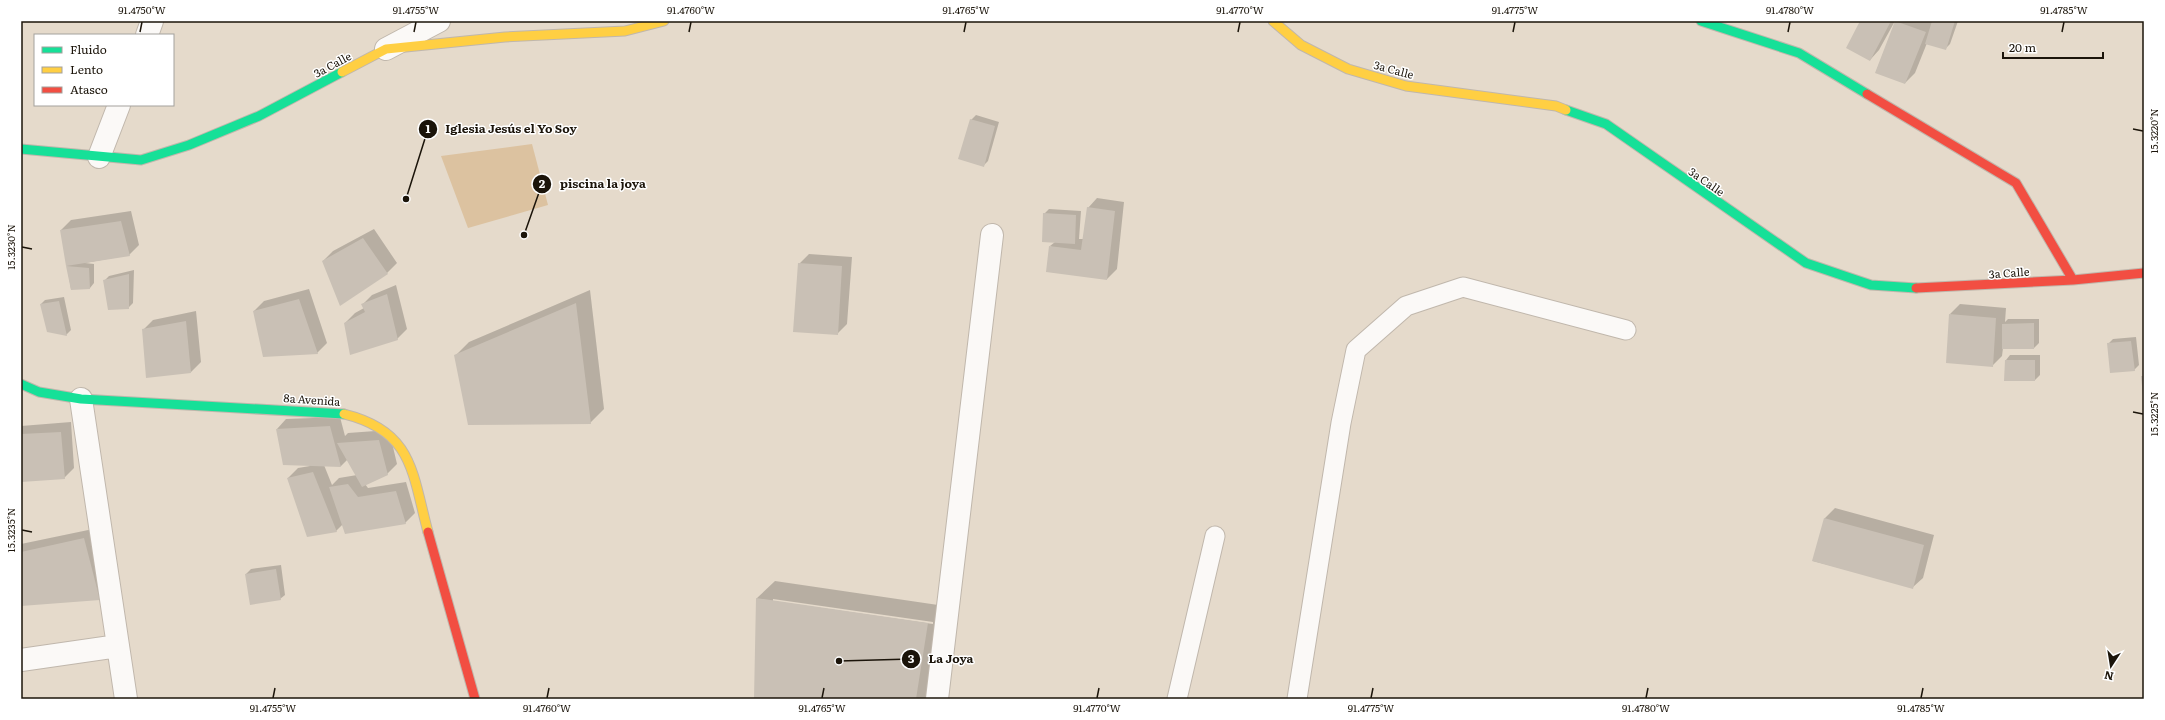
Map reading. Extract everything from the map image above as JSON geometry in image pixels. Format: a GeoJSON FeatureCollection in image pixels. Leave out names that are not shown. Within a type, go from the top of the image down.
{"type":"FeatureCollection","features":[{"type":"Feature","properties":{"kind":"street"},"geometry":{"type":"LineString","coordinates":[[147,34],[152,21]]}},
{"type":"Feature","properties":{"kind":"street"},"geometry":{"type":"LineString","coordinates":[[386,49],[439,21]]}},
{"type":"Feature","properties":{"kind":"street","name":"3a Calle"},"geometry":{"type":"LineString","coordinates":[[21,149],[141,160],[189,145],[259,116],[386,49],[505,37],[626,31],[664,21]]}},
{"type":"Feature","properties":{"kind":"street","name":"3a Calle"},"geometry":{"type":"LineString","coordinates":[[1273,21],[1301,45],[1348,70],[1406,86],[1556,106],[1606,124],[1806,263],[1871,285],[1927,289],[2073,280],[2144,273]]}},
{"type":"Feature","properties":{"kind":"street"},"geometry":{"type":"LineString","coordinates":[[1701,21],[1799,53],[2016,183],[2073,280]]}},
{"type":"Feature","properties":{"kind":"street"},"geometry":{"type":"LineString","coordinates":[[99,157],[119,106]]}},
{"type":"Feature","properties":{"kind":"street"},"geometry":{"type":"LineString","coordinates":[[938,699],[992,235]]}},
{"type":"Feature","properties":{"kind":"street","name":"8a Avenida"},"geometry":{"type":"LineString","coordinates":[[21,384],[39,392],[81,399],[337,412],[370,420],[390,434],[408,458],[475,699]]}},
{"type":"Feature","properties":{"kind":"street"},"geometry":{"type":"LineString","coordinates":[[81,399],[126,699]]}},
{"type":"Feature","properties":{"kind":"street"},"geometry":{"type":"LineString","coordinates":[[21,660],[118,646]]}},
{"type":"Feature","properties":{"kind":"lane"},"geometry":{"type":"LineString","coordinates":[[1297,699],[1341,423],[1356,350],[1406,306],[1463,287],[1626,330]]}},
{"type":"Feature","properties":{"kind":"lane"},"geometry":{"type":"LineString","coordinates":[[1177,699],[1215,536]]}},
{"type":"Feature","properties":{"kind":"shaded area"},"geometry":{"type":"Polygon","coordinates":[[[532,144],[548,205],[468,228],[441,156],[532,144]]]}},
{"type":"Feature","properties":{"kind":"building"},"geometry":{"type":"Polygon","coordinates":[[[1860,21],[1891,21],[1870,61],[1846,48],[1860,21]]]}},
{"type":"Feature","properties":{"kind":"building"},"geometry":{"type":"Polygon","coordinates":[[[1895,21],[1926,32],[1905,84],[1875,73],[1895,21]]]}},
{"type":"Feature","properties":{"kind":"building"},"geometry":{"type":"Polygon","coordinates":[[[1932,21],[1955,21],[1946,50],[1925,44],[1932,21]]]}},
{"type":"Feature","properties":{"kind":"building"},"geometry":{"type":"Polygon","coordinates":[[[970,119],[995,126],[984,167],[958,159],[970,119]]]}},
{"type":"Feature","properties":{"kind":"building"},"geometry":{"type":"Polygon","coordinates":[[[1087,207],[1115,211],[1107,280],[1046,272],[1049,246],[1081,250],[1087,207]]]}},
{"type":"Feature","properties":{"kind":"building"},"geometry":{"type":"Polygon","coordinates":[[[1043,213],[1076,215],[1075,244],[1042,242],[1043,213]]]}},
{"type":"Feature","properties":{"kind":"building"},"geometry":{"type":"Polygon","coordinates":[[[121,221],[130,256],[66,266],[60,230],[121,221]]]}},
{"type":"Feature","properties":{"kind":"building"},"geometry":{"type":"Polygon","coordinates":[[[363,238],[388,274],[340,306],[322,261],[363,238]]]}},
{"type":"Feature","properties":{"kind":"building"},"geometry":{"type":"Polygon","coordinates":[[[798,263],[842,266],[838,335],[793,332],[798,263]]]}},
{"type":"Feature","properties":{"kind":"building"},"geometry":{"type":"Polygon","coordinates":[[[66,266],[89,268],[90,289],[71,290],[66,266]]]}},
{"type":"Feature","properties":{"kind":"building"},"geometry":{"type":"Polygon","coordinates":[[[129,274],[129,309],[108,310],[103,280],[129,274]]]}},
{"type":"Feature","properties":{"kind":"building"},"geometry":{"type":"Polygon","coordinates":[[[387,294],[398,340],[350,355],[344,323],[365,312],[361,304],[387,294]]]}},
{"type":"Feature","properties":{"kind":"building"},"geometry":{"type":"Polygon","coordinates":[[[299,299],[318,354],[263,357],[253,311],[299,299]]]}},
{"type":"Feature","properties":{"kind":"building"},"geometry":{"type":"Polygon","coordinates":[[[59,301],[67,336],[47,332],[40,304],[59,301]]]}},
{"type":"Feature","properties":{"kind":"building"},"geometry":{"type":"Polygon","coordinates":[[[576,303],[591,424],[468,425],[454,355],[576,303]]]}},
{"type":"Feature","properties":{"kind":"building"},"geometry":{"type":"Polygon","coordinates":[[[1949,314],[1996,318],[1993,367],[1946,363],[1949,314]]]}},
{"type":"Feature","properties":{"kind":"building"},"geometry":{"type":"Polygon","coordinates":[[[186,321],[191,373],[146,378],[142,329],[186,321]]]}},
{"type":"Feature","properties":{"kind":"building"},"geometry":{"type":"Polygon","coordinates":[[[2034,323],[2034,349],[2002,349],[2002,324],[2034,323]]]}},
{"type":"Feature","properties":{"kind":"building"},"geometry":{"type":"Polygon","coordinates":[[[2131,341],[2135,371],[2110,373],[2107,343],[2131,341]]]}},
{"type":"Feature","properties":{"kind":"building"},"geometry":{"type":"Polygon","coordinates":[[[2005,360],[2035,360],[2035,381],[2004,381],[2005,360]]]}},
{"type":"Feature","properties":{"kind":"building"},"geometry":{"type":"Polygon","coordinates":[[[2141,376],[2144,376],[2144,396],[2143,396],[2141,376]]]}},
{"type":"Feature","properties":{"kind":"building"},"geometry":{"type":"Polygon","coordinates":[[[330,426],[341,467],[283,465],[276,429],[330,426]]]}},
{"type":"Feature","properties":{"kind":"building"},"geometry":{"type":"Polygon","coordinates":[[[61,432],[65,479],[21,482],[21,434],[61,432]]]}},
{"type":"Feature","properties":{"kind":"building"},"geometry":{"type":"Polygon","coordinates":[[[379,440],[388,475],[362,487],[337,443],[379,440]]]}},
{"type":"Feature","properties":{"kind":"building"},"geometry":{"type":"Polygon","coordinates":[[[313,472],[337,532],[307,537],[287,478],[313,472]]]}},
{"type":"Feature","properties":{"kind":"building"},"geometry":{"type":"Polygon","coordinates":[[[348,484],[358,497],[396,491],[406,524],[345,534],[329,487],[348,484]]]}},
{"type":"Feature","properties":{"kind":"building"},"geometry":{"type":"Polygon","coordinates":[[[1824,518],[1924,545],[1913,589],[1812,561],[1824,518]]]}},
{"type":"Feature","properties":{"kind":"building"},"geometry":{"type":"Polygon","coordinates":[[[84,538],[100,600],[21,606],[21,552],[84,538]]]}},
{"type":"Feature","properties":{"kind":"building"},"geometry":{"type":"Polygon","coordinates":[[[276,569],[281,600],[250,605],[245,574],[276,569]]]}},
{"type":"Feature","properties":{"kind":"building"},"geometry":{"type":"Polygon","coordinates":[[[756,598],[928,623],[916,699],[754,699],[756,598]]]}},
{"type":"Feature","properties":{"kind":"traffic: fast"},"geometry":{"type":"LineString","coordinates":[[1701,21],[1799,53],[1867,94]]}},
{"type":"Feature","properties":{"kind":"traffic: fast"},"geometry":{"type":"LineString","coordinates":[[21,149],[141,160],[189,145],[259,116],[342,72]]}},
{"type":"Feature","properties":{"kind":"traffic: fast"},"geometry":{"type":"LineString","coordinates":[[1566,110],[1606,124],[1806,263],[1871,285],[1916,288]]}},
{"type":"Feature","properties":{"kind":"traffic: fast"},"geometry":{"type":"LineString","coordinates":[[21,384],[39,392],[81,399],[344,414]]}},
{"type":"Feature","properties":{"kind":"traffic: slow"},"geometry":{"type":"LineString","coordinates":[[342,72],[386,49],[505,37],[625,31],[664,21]]}},
{"type":"Feature","properties":{"kind":"traffic: slow"},"geometry":{"type":"LineString","coordinates":[[1273,21],[1301,45],[1348,69],[1406,86],[1556,106],[1566,110]]}},
{"type":"Feature","properties":{"kind":"traffic: slow"},"geometry":{"type":"LineString","coordinates":[[344,414],[367,421],[384,431],[397,443],[406,457],[413,473],[428,532]]}},
{"type":"Feature","properties":{"kind":"traffic: jam"},"geometry":{"type":"LineString","coordinates":[[1867,94],[2016,183],[2073,280]]}},
{"type":"Feature","properties":{"kind":"traffic: jam"},"geometry":{"type":"LineString","coordinates":[[1916,288],[2073,280],[2144,273]]}},
{"type":"Feature","properties":{"kind":"traffic: jam"},"geometry":{"type":"LineString","coordinates":[[428,532],[475,699]]}},
{"type":"Feature","properties":{"kind":"place","name":"Iglesia Jesús el Yo Soy"},"geometry":{"type":"Point","coordinates":[406,199]}},
{"type":"Feature","properties":{"kind":"place","name":"piscina la joya"},"geometry":{"type":"Point","coordinates":[524,235]}},
{"type":"Feature","properties":{"kind":"place","name":"La Joya"},"geometry":{"type":"Point","coordinates":[839,661]}}]}
